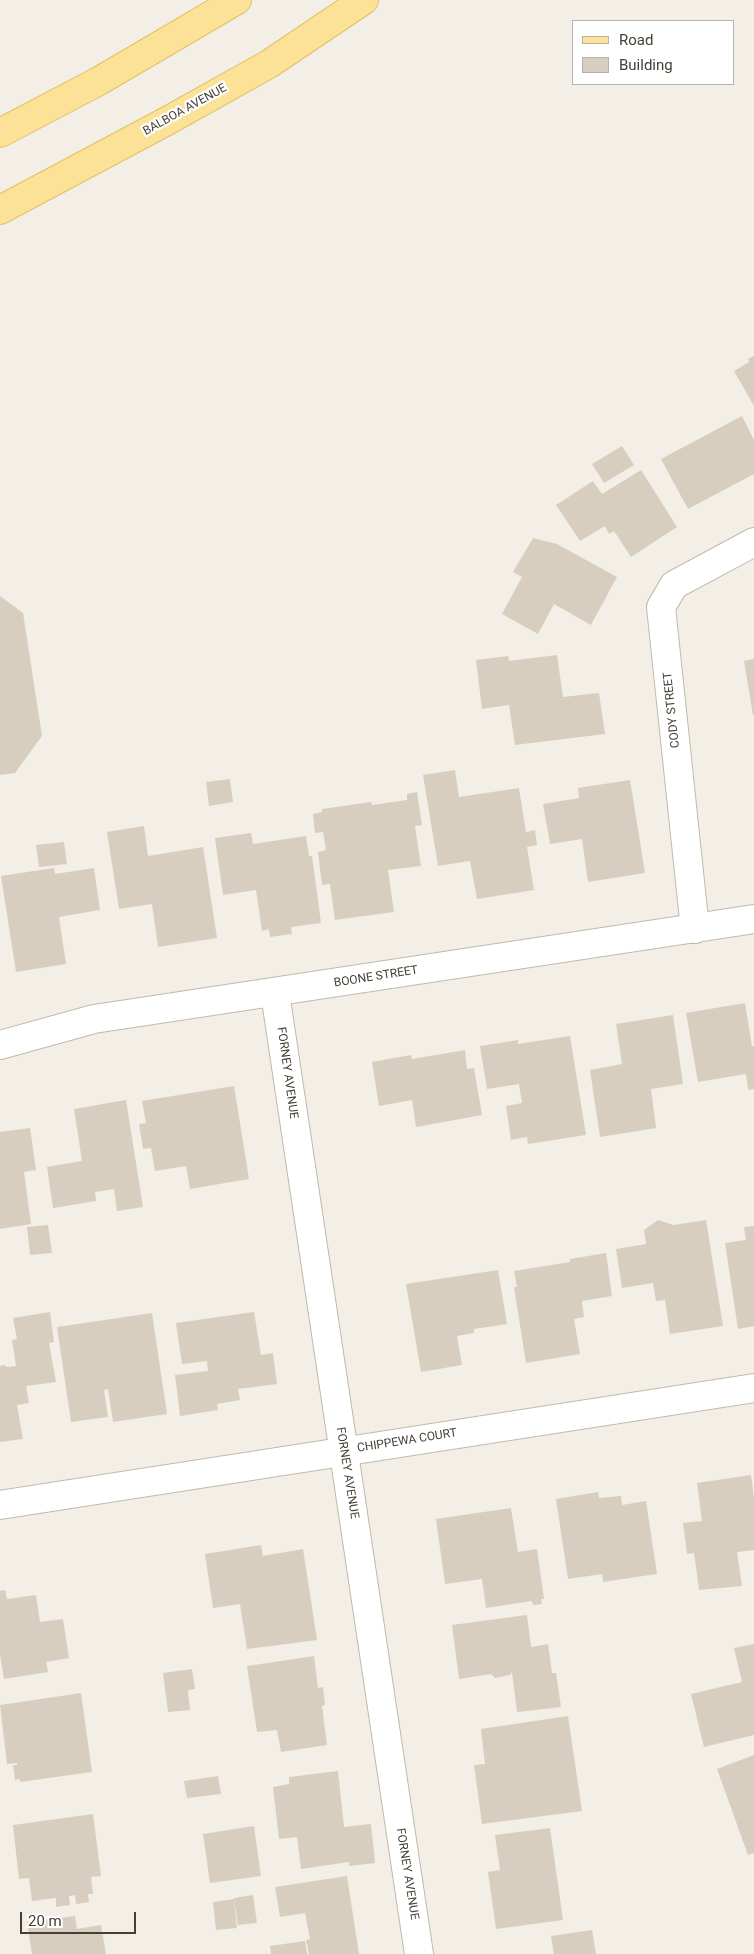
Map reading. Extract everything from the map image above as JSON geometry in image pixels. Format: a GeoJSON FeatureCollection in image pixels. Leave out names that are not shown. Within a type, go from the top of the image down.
{"type":"FeatureCollection","features":[{"type":"Feature","properties":{"kind":"main road"},"geometry":{"type":"LineString","coordinates":[[0,133],[99,81],[236,0]]}},
{"type":"Feature","properties":{"kind":"main road","name":"BALBOA AVENUE"},"geometry":{"type":"LineString","coordinates":[[0,210],[269,64],[364,0]]}},
{"type":"Feature","properties":{"kind":"street","name":"CODY STREET"},"geometry":{"type":"LineString","coordinates":[[694,929],[661,607],[674,585],[754,542]]}},
{"type":"Feature","properties":{"kind":"street","name":"BOONE STREET"},"geometry":{"type":"LineString","coordinates":[[0,1045],[94,1019],[754,919]]}},
{"type":"Feature","properties":{"kind":"street","name":"FORNEY AVENUE"},"geometry":{"type":"LineString","coordinates":[[275,993],[419,1954]]}},
{"type":"Feature","properties":{"kind":"street","name":"CHIPPEWA COURT"},"geometry":{"type":"LineString","coordinates":[[0,1505],[754,1388]]}},
{"type":"Feature","properties":{"kind":"building"},"geometry":{"type":"Polygon","coordinates":[[[754,356],[754,406],[734,371],[749,362],[748,359],[754,356]]]}},
{"type":"Feature","properties":{"kind":"building"},"geometry":{"type":"Polygon","coordinates":[[[742,416],[754,440],[754,474],[688,509],[661,459],[742,416]]]}},
{"type":"Feature","properties":{"kind":"building"},"geometry":{"type":"Polygon","coordinates":[[[622,446],[634,465],[604,483],[592,464],[622,446]]]}},
{"type":"Feature","properties":{"kind":"building"},"geometry":{"type":"Polygon","coordinates":[[[641,470],[677,527],[631,557],[614,531],[609,534],[605,526],[580,541],[556,505],[593,481],[602,494],[641,470]]]}},
{"type":"Feature","properties":{"kind":"building"},"geometry":{"type":"Polygon","coordinates":[[[533,538],[557,544],[617,577],[591,625],[554,604],[538,634],[502,614],[522,577],[513,572],[533,538]]]}},
{"type":"Feature","properties":{"kind":"building"},"geometry":{"type":"Polygon","coordinates":[[[0,596],[23,613],[42,736],[15,773],[0,775],[0,596]]]}},
{"type":"Feature","properties":{"kind":"building"},"geometry":{"type":"Polygon","coordinates":[[[557,655],[563,697],[599,693],[605,734],[515,745],[509,705],[482,709],[476,660],[508,656],[509,661],[557,655]]]}},
{"type":"Feature","properties":{"kind":"building"},"geometry":{"type":"Polygon","coordinates":[[[754,659],[754,715],[753,715],[744,661],[754,659]]]}},
{"type":"Feature","properties":{"kind":"building"},"geometry":{"type":"Polygon","coordinates":[[[455,770],[459,797],[519,788],[526,832],[535,830],[537,845],[527,847],[534,890],[477,899],[470,861],[438,866],[423,775],[455,770]]]}},
{"type":"Feature","properties":{"kind":"building"},"geometry":{"type":"Polygon","coordinates":[[[230,779],[233,802],[209,806],[206,782],[230,779]]]}},
{"type":"Feature","properties":{"kind":"building"},"geometry":{"type":"Polygon","coordinates":[[[630,780],[645,873],[588,882],[582,839],[550,844],[543,804],[579,798],[578,788],[630,780]]]}},
{"type":"Feature","properties":{"kind":"building"},"geometry":{"type":"Polygon","coordinates":[[[417,792],[422,825],[415,826],[421,866],[388,870],[394,912],[335,920],[330,884],[322,885],[318,852],[326,850],[323,832],[315,833],[313,814],[322,812],[322,809],[371,802],[372,805],[407,800],[407,794],[417,792]]]}},
{"type":"Feature","properties":{"kind":"building"},"geometry":{"type":"Polygon","coordinates":[[[144,826],[148,856],[203,847],[217,938],[158,947],[152,904],[119,909],[107,832],[144,826]]]}},
{"type":"Feature","properties":{"kind":"building"},"geometry":{"type":"Polygon","coordinates":[[[251,833],[253,844],[306,836],[309,856],[312,856],[321,923],[291,927],[292,934],[270,937],[269,929],[262,931],[256,890],[223,895],[215,838],[251,833]]]}},
{"type":"Feature","properties":{"kind":"building"},"geometry":{"type":"Polygon","coordinates":[[[64,842],[67,864],[39,867],[36,845],[64,842]]]}},
{"type":"Feature","properties":{"kind":"building"},"geometry":{"type":"Polygon","coordinates":[[[54,868],[55,874],[94,868],[100,910],[59,917],[66,964],[16,972],[1,876],[54,868]]]}},
{"type":"Feature","properties":{"kind":"building"},"geometry":{"type":"Polygon","coordinates":[[[745,1003],[752,1046],[754,1046],[754,1089],[748,1090],[746,1074],[698,1082],[686,1013],[745,1003]]]}},
{"type":"Feature","properties":{"kind":"building"},"geometry":{"type":"Polygon","coordinates":[[[673,1015],[683,1084],[651,1089],[656,1128],[600,1137],[590,1070],[622,1064],[616,1024],[673,1015]]]}},
{"type":"Feature","properties":{"kind":"building"},"geometry":{"type":"Polygon","coordinates":[[[570,1036],[586,1135],[528,1144],[527,1137],[511,1140],[506,1106],[522,1103],[519,1084],[487,1089],[480,1046],[518,1040],[518,1044],[570,1036]]]}},
{"type":"Feature","properties":{"kind":"building"},"geometry":{"type":"Polygon","coordinates":[[[465,1050],[467,1069],[474,1068],[482,1115],[416,1127],[412,1100],[379,1106],[372,1062],[411,1055],[412,1059],[465,1050]]]}},
{"type":"Feature","properties":{"kind":"building"},"geometry":{"type":"Polygon","coordinates":[[[234,1086],[249,1179],[190,1189],[186,1166],[155,1171],[151,1148],[143,1149],[139,1124],[146,1123],[142,1101],[234,1086]]]}},
{"type":"Feature","properties":{"kind":"building"},"geometry":{"type":"Polygon","coordinates":[[[126,1100],[143,1207],[117,1211],[114,1189],[95,1192],[96,1201],[53,1208],[47,1167],[82,1161],[74,1109],[126,1100]]]}},
{"type":"Feature","properties":{"kind":"building"},"geometry":{"type":"Polygon","coordinates":[[[30,1128],[36,1170],[24,1172],[31,1224],[0,1229],[0,1132],[30,1128]]]}},
{"type":"Feature","properties":{"kind":"building"},"geometry":{"type":"Polygon","coordinates":[[[658,1220],[674,1225],[706,1220],[723,1326],[670,1334],[665,1300],[656,1301],[653,1283],[622,1288],[616,1249],[646,1244],[644,1230],[658,1220]]]}},
{"type":"Feature","properties":{"kind":"building"},"geometry":{"type":"Polygon","coordinates":[[[48,1225],[52,1253],[30,1255],[27,1227],[48,1225]]]}},
{"type":"Feature","properties":{"kind":"building"},"geometry":{"type":"Polygon","coordinates":[[[754,1226],[754,1326],[738,1329],[725,1243],[746,1240],[744,1227],[754,1226]]]}},
{"type":"Feature","properties":{"kind":"building"},"geometry":{"type":"Polygon","coordinates":[[[606,1253],[612,1296],[582,1301],[584,1317],[574,1319],[580,1354],[526,1363],[514,1287],[517,1287],[514,1271],[570,1262],[570,1259],[606,1253]]]}},
{"type":"Feature","properties":{"kind":"building"},"geometry":{"type":"Polygon","coordinates":[[[498,1270],[507,1324],[474,1329],[474,1333],[457,1336],[462,1365],[421,1372],[406,1284],[498,1270]]]}},
{"type":"Feature","properties":{"kind":"building"},"geometry":{"type":"Polygon","coordinates":[[[50,1312],[54,1342],[49,1343],[56,1382],[26,1386],[29,1403],[17,1405],[23,1439],[0,1442],[0,1366],[16,1366],[12,1340],[17,1339],[13,1318],[50,1312]]]}},
{"type":"Feature","properties":{"kind":"building"},"geometry":{"type":"Polygon","coordinates":[[[254,1312],[261,1355],[273,1353],[277,1384],[238,1389],[240,1400],[217,1404],[218,1410],[180,1416],[175,1375],[208,1371],[207,1361],[182,1364],[176,1323],[254,1312]]]}},
{"type":"Feature","properties":{"kind":"building"},"geometry":{"type":"Polygon","coordinates":[[[152,1313],[167,1414],[113,1422],[108,1389],[104,1390],[108,1417],[71,1422],[57,1327],[152,1313]]]}},
{"type":"Feature","properties":{"kind":"building"},"geometry":{"type":"Polygon","coordinates":[[[751,1475],[754,1498],[754,1550],[737,1552],[742,1586],[699,1590],[694,1553],[687,1554],[683,1523],[702,1521],[697,1483],[751,1475]]]}},
{"type":"Feature","properties":{"kind":"building"},"geometry":{"type":"Polygon","coordinates":[[[598,1492],[599,1498],[621,1496],[622,1505],[646,1501],[657,1574],[603,1582],[602,1574],[568,1579],[556,1499],[598,1492]]]}},
{"type":"Feature","properties":{"kind":"building"},"geometry":{"type":"Polygon","coordinates":[[[511,1508],[518,1552],[537,1549],[544,1599],[541,1599],[542,1604],[533,1605],[532,1601],[486,1608],[482,1579],[445,1584],[436,1519],[511,1508]]]}},
{"type":"Feature","properties":{"kind":"building"},"geometry":{"type":"Polygon","coordinates":[[[261,1545],[263,1556],[303,1549],[317,1640],[247,1649],[240,1604],[213,1608],[205,1554],[261,1545]]]}},
{"type":"Feature","properties":{"kind":"building"},"geometry":{"type":"Polygon","coordinates":[[[5,1590],[7,1599],[36,1595],[40,1622],[63,1619],[69,1658],[46,1662],[48,1672],[4,1679],[0,1655],[0,1591],[5,1590]]]}},
{"type":"Feature","properties":{"kind":"building"},"geometry":{"type":"Polygon","coordinates":[[[527,1615],[531,1647],[548,1644],[552,1673],[556,1673],[561,1707],[517,1712],[512,1672],[510,1675],[495,1678],[491,1674],[459,1679],[452,1625],[527,1615]]]}},
{"type":"Feature","properties":{"kind":"building"},"geometry":{"type":"Polygon","coordinates":[[[754,1644],[754,1735],[704,1747],[691,1694],[742,1682],[734,1648],[754,1644]]]}},
{"type":"Feature","properties":{"kind":"building"},"geometry":{"type":"Polygon","coordinates":[[[314,1656],[318,1688],[323,1687],[325,1705],[322,1706],[327,1745],[281,1752],[277,1730],[257,1732],[247,1666],[314,1656]]]}},
{"type":"Feature","properties":{"kind":"building"},"geometry":{"type":"Polygon","coordinates":[[[192,1669],[195,1689],[188,1690],[190,1710],[168,1712],[163,1673],[192,1669]]]}},
{"type":"Feature","properties":{"kind":"building"},"geometry":{"type":"Polygon","coordinates":[[[81,1693],[92,1772],[20,1782],[20,1779],[15,1780],[13,1765],[17,1765],[17,1763],[7,1764],[0,1705],[81,1693]]]}},
{"type":"Feature","properties":{"kind":"building"},"geometry":{"type":"Polygon","coordinates":[[[568,1716],[582,1811],[482,1824],[474,1765],[485,1764],[481,1729],[568,1716]]]}},
{"type":"Feature","properties":{"kind":"building"},"geometry":{"type":"Polygon","coordinates":[[[754,1755],[754,1853],[748,1855],[717,1769],[754,1755]]]}},
{"type":"Feature","properties":{"kind":"building"},"geometry":{"type":"Polygon","coordinates":[[[338,1771],[344,1827],[371,1824],[375,1863],[349,1866],[349,1862],[301,1869],[297,1837],[279,1839],[273,1787],[289,1784],[289,1777],[338,1771]]]}},
{"type":"Feature","properties":{"kind":"building"},"geometry":{"type":"Polygon","coordinates":[[[218,1776],[221,1794],[187,1798],[184,1781],[218,1776]]]}},
{"type":"Feature","properties":{"kind":"building"},"geometry":{"type":"Polygon","coordinates":[[[93,1814],[101,1876],[91,1877],[93,1894],[88,1894],[89,1902],[76,1904],[75,1895],[69,1896],[70,1905],[56,1907],[56,1898],[32,1901],[29,1878],[19,1879],[13,1825],[93,1814]]]}},
{"type":"Feature","properties":{"kind":"building"},"geometry":{"type":"Polygon","coordinates":[[[254,1826],[261,1876],[210,1883],[203,1834],[254,1826]]]}},
{"type":"Feature","properties":{"kind":"building"},"geometry":{"type":"Polygon","coordinates":[[[550,1828],[563,1920],[496,1929],[488,1872],[500,1870],[495,1835],[550,1828]]]}},
{"type":"Feature","properties":{"kind":"building"},"geometry":{"type":"Polygon","coordinates":[[[347,1876],[359,1954],[309,1954],[306,1940],[310,1939],[305,1913],[280,1917],[275,1887],[347,1876]]]}},
{"type":"Feature","properties":{"kind":"building"},"geometry":{"type":"Polygon","coordinates":[[[253,1895],[257,1923],[238,1925],[234,1898],[253,1895]]]}},
{"type":"Feature","properties":{"kind":"building"},"geometry":{"type":"Polygon","coordinates":[[[234,1899],[237,1928],[216,1930],[213,1902],[234,1899]]]}},
{"type":"Feature","properties":{"kind":"building"},"geometry":{"type":"Polygon","coordinates":[[[75,1916],[77,1929],[101,1925],[106,1954],[32,1954],[27,1922],[75,1916]]]}},
{"type":"Feature","properties":{"kind":"building"},"geometry":{"type":"Polygon","coordinates":[[[592,1930],[596,1954],[554,1954],[551,1936],[592,1930]]]}},
{"type":"Feature","properties":{"kind":"building"},"geometry":{"type":"Polygon","coordinates":[[[305,1941],[307,1954],[271,1954],[270,1946],[305,1941]]]}}]}
